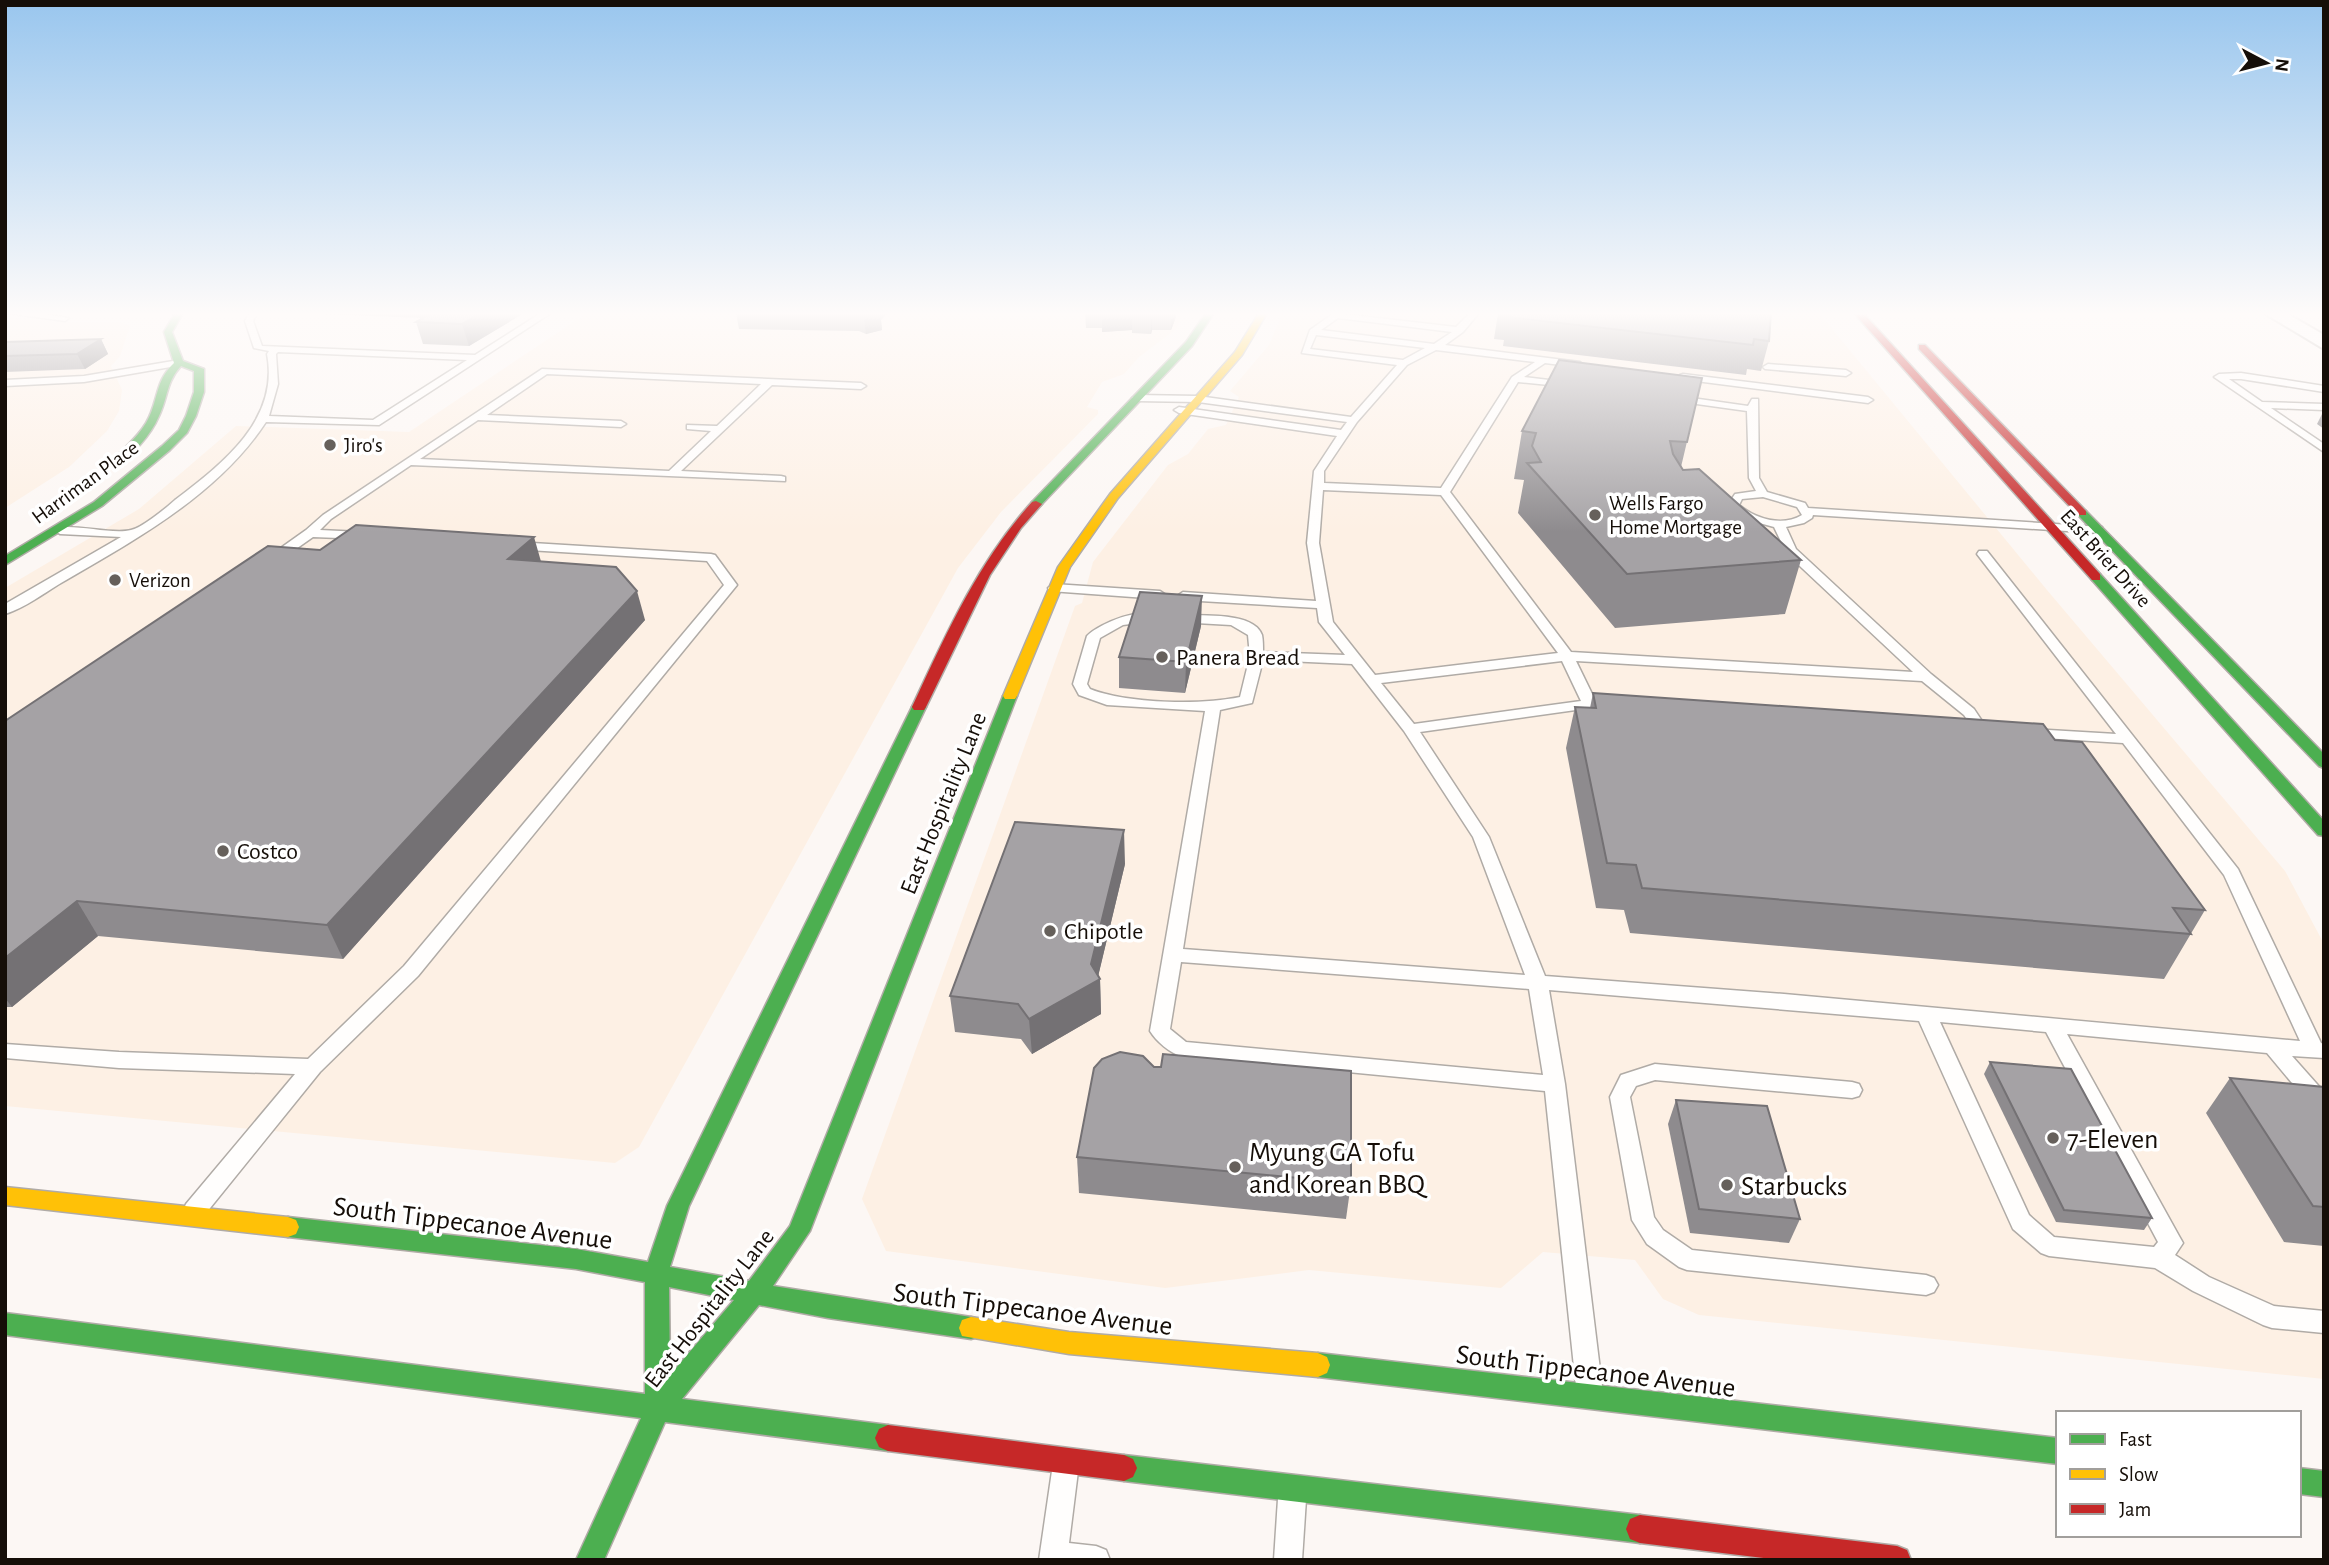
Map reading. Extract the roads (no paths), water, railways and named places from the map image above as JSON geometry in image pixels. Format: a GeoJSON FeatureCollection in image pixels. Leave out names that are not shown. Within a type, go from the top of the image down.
{"type":"FeatureCollection","features":[{"type":"Feature","properties":{"kind":"main road","name":"Harriman Place"},"geometry":{"type":"LineString","coordinates":[[97,478],[128,452],[148,429],[162,405],[162,386]]}},
{"type":"Feature","properties":{"kind":"main road","name":"Harriman Place"},"geometry":{"type":"LineString","coordinates":[[5,561],[60,530],[129,480],[183,431],[199,386]]}},
{"type":"Feature","properties":{"kind":"main road","name":"East Hospitality Lane"},"geometry":{"type":"LineString","coordinates":[[658,1409],[657,1272],[678,1206],[974,593],[1021,520],[1149,386]]}},
{"type":"Feature","properties":{"kind":"main road","name":"East Hospitality Lane"},"geometry":{"type":"LineString","coordinates":[[658,1409],[755,1292],[799,1231],[1054,588],[1075,548],[1095,519],[1210,386]]}},
{"type":"Feature","properties":{"kind":"main road","name":"East Brier Drive"},"geometry":{"type":"LineString","coordinates":[[1923,386],[2324,831]]}},
{"type":"Feature","properties":{"kind":"main road","name":"East Brier Drive"},"geometry":{"type":"LineString","coordinates":[[1959,386],[2324,763]]}},
{"type":"Feature","properties":{"kind":"main road","name":"South Tippecanoe Avenue"},"geometry":{"type":"LineString","coordinates":[[5,1196],[451,1243],[657,1272],[828,1307],[1069,1343],[1282,1361],[2056,1451]]}},
{"type":"Feature","properties":{"kind":"main road"},"geometry":{"type":"LineString","coordinates":[[5,1324],[1293,1489],[1654,1545],[1897,1560]]}},
{"type":"Feature","properties":{"kind":"main road"},"geometry":{"type":"LineString","coordinates":[[590,1560],[658,1409]]}},
{"type":"Feature","properties":{"kind":"main road"},"geometry":{"type":"LineString","coordinates":[[2301,1481],[2324,1484]]}},
{"type":"Feature","properties":{"kind":"lane"},"geometry":{"type":"LineString","coordinates":[[5,610],[168,510],[212,475],[256,430],[269,408],[272,386]]}},
{"type":"Feature","properties":{"kind":"lane"},"geometry":{"type":"LineString","coordinates":[[263,419],[375,423],[433,386]]}},
{"type":"Feature","properties":{"kind":"lane"},"geometry":{"type":"LineString","coordinates":[[265,564],[310,533],[327,517],[523,386]]}},
{"type":"Feature","properties":{"kind":"lane"},"geometry":{"type":"LineString","coordinates":[[672,474],[765,386]]}},
{"type":"Feature","properties":{"kind":"lane"},"geometry":{"type":"LineString","coordinates":[[1384,386],[1349,427],[1319,471],[1313,542],[1326,622],[1410,729],[1481,837],[1538,983],[1555,1084],[1590,1395]]}},
{"type":"Feature","properties":{"kind":"lane"},"geometry":{"type":"LineString","coordinates":[[1444,492],[1511,386]]}},
{"type":"Feature","properties":{"kind":"lane"},"geometry":{"type":"LineString","coordinates":[[1573,386],[1581,387]]}},
{"type":"Feature","properties":{"kind":"lane"},"geometry":{"type":"LineString","coordinates":[[1753,386],[1868,400]]}},
{"type":"Feature","properties":{"kind":"lane"},"geometry":{"type":"LineString","coordinates":[[2232,386],[2324,449]]}},
{"type":"Feature","properties":{"kind":"lane"},"geometry":{"type":"LineString","coordinates":[[2305,386],[2324,389]]}},
{"type":"Feature","properties":{"kind":"lane"},"geometry":{"type":"LineString","coordinates":[[1761,387],[1752,409],[1754,478],[1763,494]]}},
{"type":"Feature","properties":{"kind":"lane"},"geometry":{"type":"LineString","coordinates":[[1660,397],[1752,409]]}},
{"type":"Feature","properties":{"kind":"lane"},"geometry":{"type":"LineString","coordinates":[[1137,398],[1349,427]]}},
{"type":"Feature","properties":{"kind":"lane"},"geometry":{"type":"LineString","coordinates":[[1137,398],[1349,427]]}},
{"type":"Feature","properties":{"kind":"lane"},"geometry":{"type":"LineString","coordinates":[[2259,405],[2324,407]]}},
{"type":"Feature","properties":{"kind":"lane"},"geometry":{"type":"LineString","coordinates":[[476,417],[621,424]]}},
{"type":"Feature","properties":{"kind":"lane"},"geometry":{"type":"LineString","coordinates":[[691,427],[719,429]]}},
{"type":"Feature","properties":{"kind":"lane"},"geometry":{"type":"LineString","coordinates":[[409,462],[781,479]]}},
{"type":"Feature","properties":{"kind":"lane"},"geometry":{"type":"LineString","coordinates":[[1318,486],[1444,492]]}},
{"type":"Feature","properties":{"kind":"lane"},"geometry":{"type":"LineString","coordinates":[[1444,492],[1567,656],[1590,704]]}},
{"type":"Feature","properties":{"kind":"lane"},"geometry":{"type":"LineString","coordinates":[[1808,511],[1808,516],[1802,521],[1778,524],[1749,517],[1733,506],[1740,496],[1763,494],[1791,500],[1808,511],[2098,529]]}},
{"type":"Feature","properties":{"kind":"lane"},"geometry":{"type":"LineString","coordinates":[[1778,524],[1791,551],[1987,730],[1954,728]]}},
{"type":"Feature","properties":{"kind":"lane"},"geometry":{"type":"LineString","coordinates":[[60,530],[131,534]]}},
{"type":"Feature","properties":{"kind":"lane"},"geometry":{"type":"LineString","coordinates":[[310,533],[374,537]]}},
{"type":"Feature","properties":{"kind":"lane"},"geometry":{"type":"LineString","coordinates":[[191,1216],[313,1067],[411,971],[732,586],[711,558],[508,545]]}},
{"type":"Feature","properties":{"kind":"lane"},"geometry":{"type":"LineString","coordinates":[[1983,554],[2232,873],[2318,1049]]}},
{"type":"Feature","properties":{"kind":"lane"},"geometry":{"type":"LineString","coordinates":[[1054,588],[1324,605]]}},
{"type":"Feature","properties":{"kind":"lane"},"geometry":{"type":"LineString","coordinates":[[1132,618],[1233,621],[1250,628],[1255,634],[1257,656],[1247,699],[1213,706],[1107,701],[1084,692],[1080,684],[1094,636],[1132,618]]}},
{"type":"Feature","properties":{"kind":"lane"},"geometry":{"type":"LineString","coordinates":[[1257,656],[1357,660]]}},
{"type":"Feature","properties":{"kind":"lane"},"geometry":{"type":"LineString","coordinates":[[1373,680],[1567,656],[1926,677]]}},
{"type":"Feature","properties":{"kind":"lane"},"geometry":{"type":"LineString","coordinates":[[1410,729],[1590,704],[1630,707]]}},
{"type":"Feature","properties":{"kind":"lane"},"geometry":{"type":"LineString","coordinates":[[1213,706],[1160,1031],[1181,1049],[1555,1084]]}},
{"type":"Feature","properties":{"kind":"lane"},"geometry":{"type":"LineString","coordinates":[[2015,732],[2126,739]]}},
{"type":"Feature","properties":{"kind":"lane"},"geometry":{"type":"LineString","coordinates":[[1172,955],[1926,1014],[2318,1049]]}},
{"type":"Feature","properties":{"kind":"lane"},"geometry":{"type":"LineString","coordinates":[[1926,1014],[2021,1223],[2049,1247],[2159,1258],[2201,1284],[2272,1317],[2324,1322]]}},
{"type":"Feature","properties":{"kind":"lane"},"geometry":{"type":"LineString","coordinates":[[2052,1025],[2171,1244],[2159,1258]]}},
{"type":"Feature","properties":{"kind":"lane"},"geometry":{"type":"LineString","coordinates":[[2272,1045],[2324,1107]]}},
{"type":"Feature","properties":{"kind":"lane"},"geometry":{"type":"LineString","coordinates":[[5,1051],[119,1060],[313,1067]]}},
{"type":"Feature","properties":{"kind":"lane"},"geometry":{"type":"LineString","coordinates":[[1852,1090],[1655,1072],[1628,1081],[1620,1097],[1643,1220],[1655,1237],[1687,1260],[1926,1285]]}},
{"type":"Feature","properties":{"kind":"lane"},"geometry":{"type":"LineString","coordinates":[[1066,1461],[1053,1557],[1096,1560]]}},
{"type":"Feature","properties":{"kind":"lane"},"geometry":{"type":"LineString","coordinates":[[1288,1560],[1293,1489]]}},
{"type":"Feature","properties":{"kind":"place","name":"Jiro's"},"geometry":{"type":"Point","coordinates":[330,445]}},
{"type":"Feature","properties":{"kind":"place","name":"Wells Fargo Home Mortgage"},"geometry":{"type":"Point","coordinates":[1595,515]}},
{"type":"Feature","properties":{"kind":"place","name":"Verizon"},"geometry":{"type":"Point","coordinates":[115,580]}},
{"type":"Feature","properties":{"kind":"place","name":"Panera Bread"},"geometry":{"type":"Point","coordinates":[1162,657]}},
{"type":"Feature","properties":{"kind":"place","name":"Costco"},"geometry":{"type":"Point","coordinates":[223,851]}},
{"type":"Feature","properties":{"kind":"place","name":"Chipotle"},"geometry":{"type":"Point","coordinates":[1050,931]}},
{"type":"Feature","properties":{"kind":"place","name":"7-Eleven"},"geometry":{"type":"Point","coordinates":[2053,1138]}},
{"type":"Feature","properties":{"kind":"place","name":"Myung GA Tofu and Korean BBQ"},"geometry":{"type":"Point","coordinates":[1235,1167]}},
{"type":"Feature","properties":{"kind":"place","name":"Starbucks"},"geometry":{"type":"Point","coordinates":[1727,1185]}}]}
